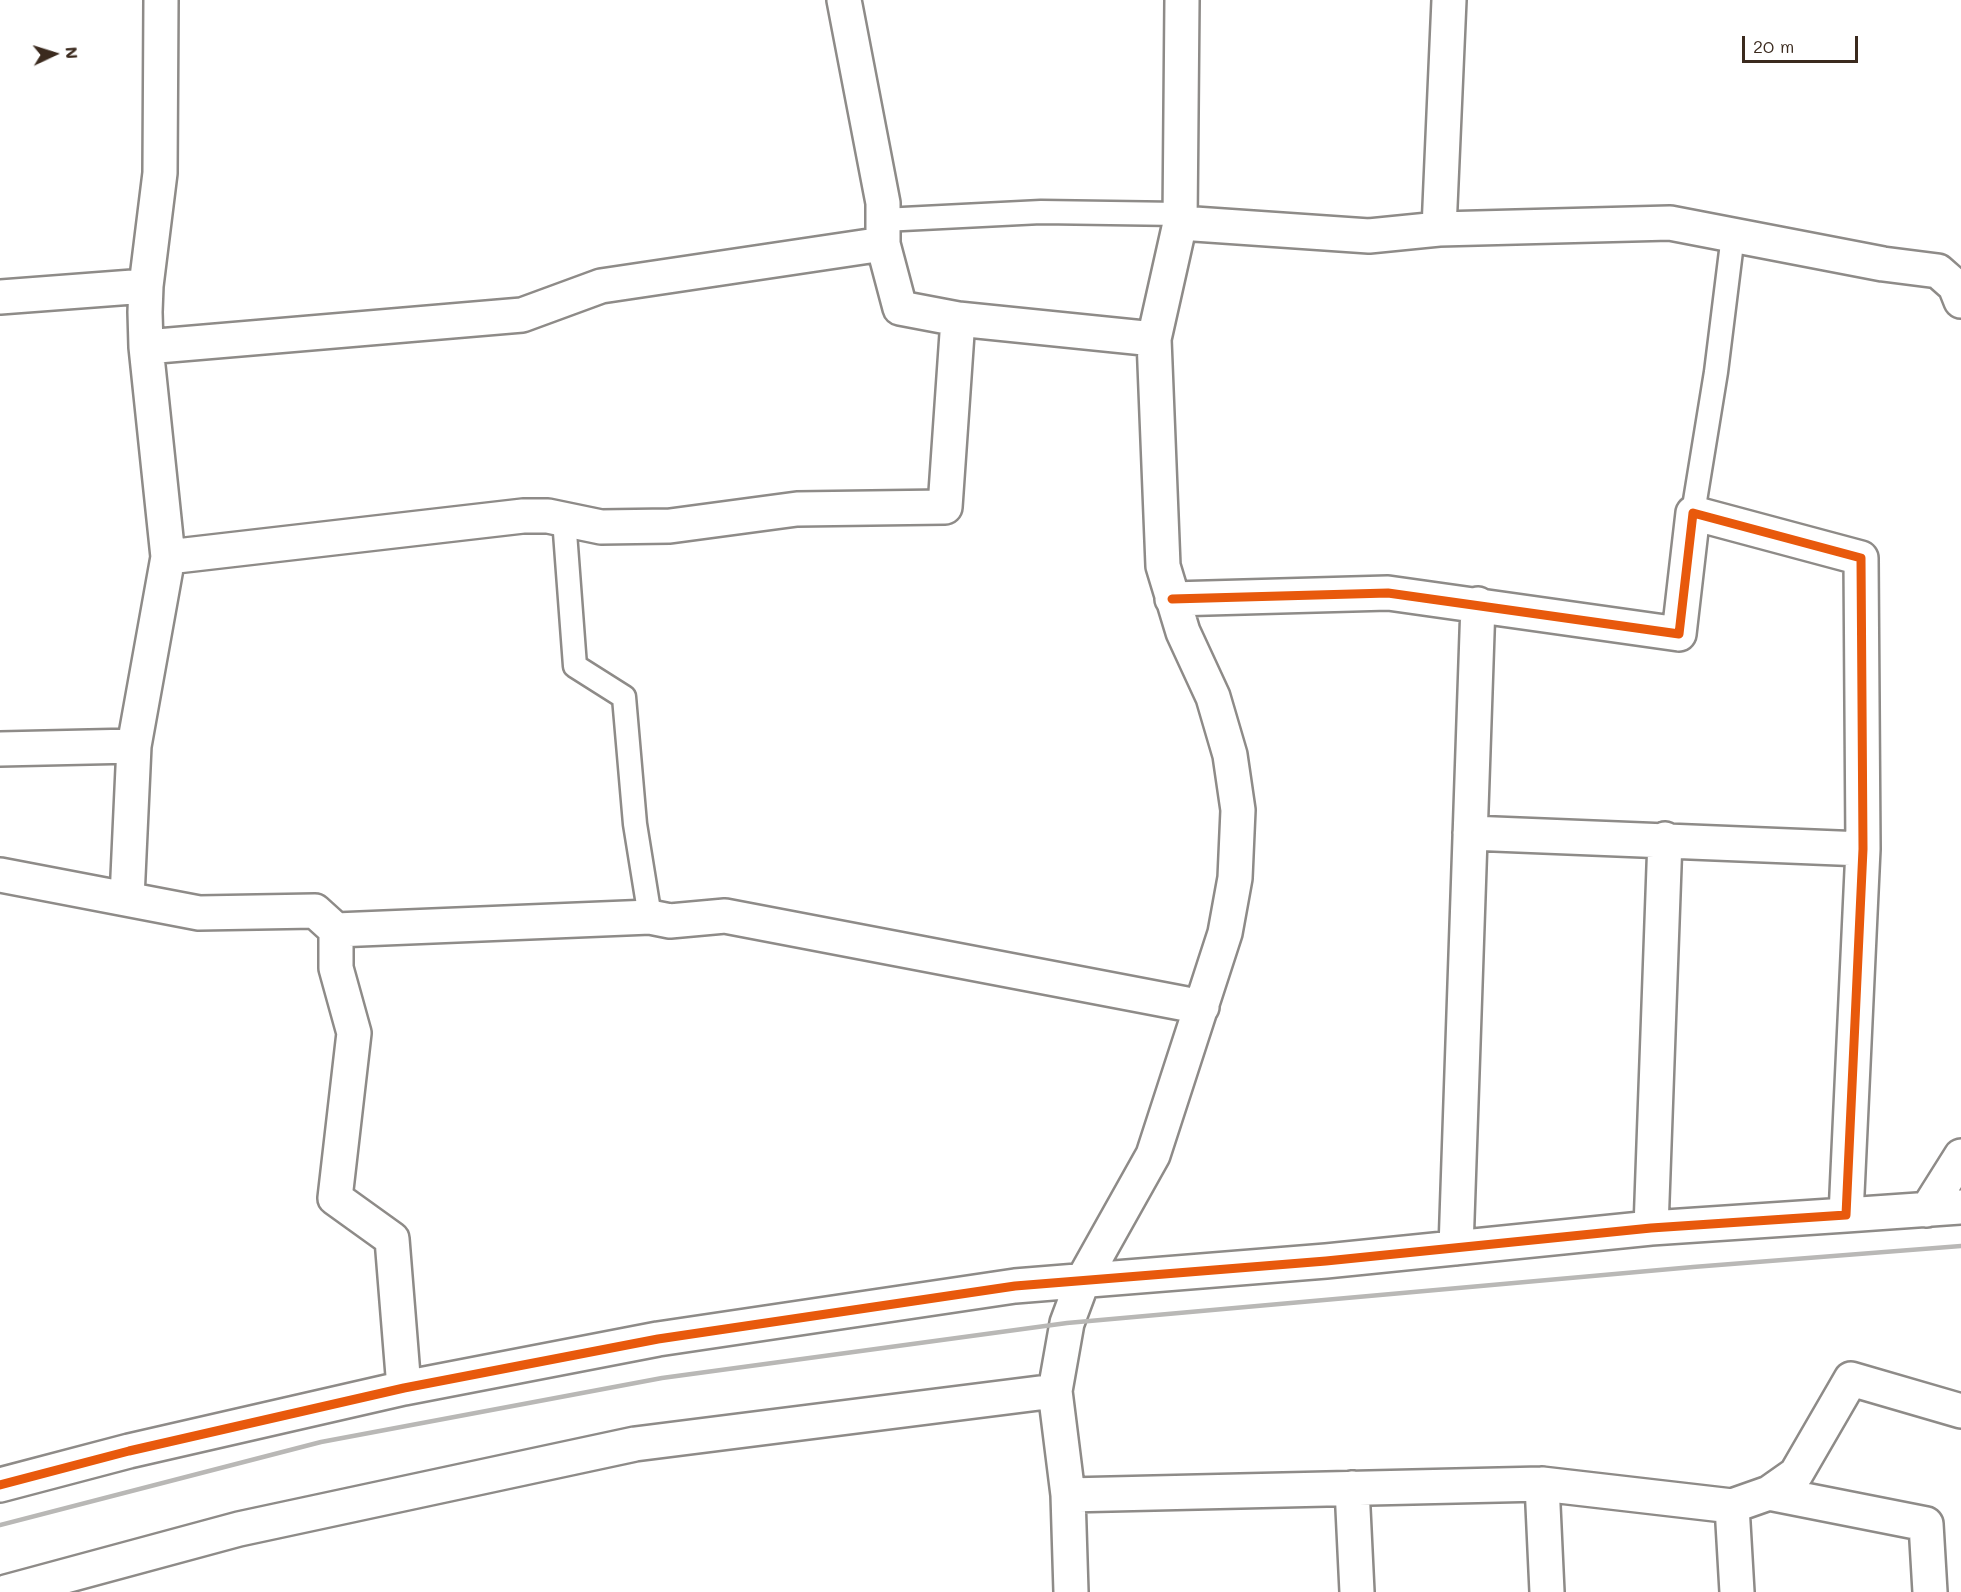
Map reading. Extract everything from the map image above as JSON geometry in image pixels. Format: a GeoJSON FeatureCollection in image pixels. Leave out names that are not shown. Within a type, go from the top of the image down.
{"type":"FeatureCollection","features":[{"type":"Feature","properties":{"kind":"street"},"geometry":{"type":"LineString","coordinates":[[127,898],[134,746],[168,557],[146,347],[146,286],[160,173],[162,0]]}},
{"type":"Feature","properties":{"kind":"street"},"geometry":{"type":"LineString","coordinates":[[844,0],[883,203],[883,232],[900,308],[958,319],[1154,339]]}},
{"type":"Feature","properties":{"kind":"street"},"geometry":{"type":"LineString","coordinates":[[1071,1592],[1068,1495],[1055,1391],[1067,1323],[1083,1280],[1153,1155],[1225,933],[1235,878],[1238,810],[1230,755],[1213,697],[1183,632],[1163,566],[1154,339],[1180,219],[1182,0]]}},
{"type":"Feature","properties":{"kind":"street"},"geometry":{"type":"LineString","coordinates":[[1439,229],[1449,0]]}},
{"type":"Feature","properties":{"kind":"street"},"geometry":{"type":"LineString","coordinates":[[1180,219],[1369,236],[1439,229],[1670,223],[1883,264],[1938,271],[1959,291]]}},
{"type":"Feature","properties":{"kind":"street"},"geometry":{"type":"LineString","coordinates":[[146,347],[522,315],[601,286],[883,232]]}},
{"type":"Feature","properties":{"kind":"street"},"geometry":{"type":"LineString","coordinates":[[0,297],[146,286]]}},
{"type":"Feature","properties":{"kind":"street"},"geometry":{"type":"LineString","coordinates":[[168,557],[523,516],[564,519],[601,527],[670,526],[797,509],[945,507],[958,319]]}},
{"type":"Feature","properties":{"kind":"street"},"geometry":{"type":"LineString","coordinates":[[1172,599],[1388,593],[1679,634],[1693,513],[1861,558],[1863,849],[1846,1215]]}},
{"type":"Feature","properties":{"kind":"street"},"geometry":{"type":"LineString","coordinates":[[1456,1248],[1478,604]]}},
{"type":"Feature","properties":{"kind":"street"},"geometry":{"type":"LineString","coordinates":[[0,749],[134,746]]}},
{"type":"Feature","properties":{"kind":"street"},"geometry":{"type":"LineString","coordinates":[[1470,833],[1863,849]]}},
{"type":"Feature","properties":{"kind":"street"},"geometry":{"type":"LineString","coordinates":[[1651,1228],[1665,840]]}},
{"type":"Feature","properties":{"kind":"street"},"geometry":{"type":"LineString","coordinates":[[0,875],[199,913],[315,911],[336,930],[650,917],[670,921],[725,916],[1202,1007]]}},
{"type":"Feature","properties":{"kind":"street"},"geometry":{"type":"LineString","coordinates":[[336,930],[336,968],[354,1033],[335,1198],[392,1239],[404,1388]]}},
{"type":"Feature","properties":{"kind":"street"},"geometry":{"type":"LineString","coordinates":[[1927,1210],[1961,1156]]}},
{"type":"Feature","properties":{"kind":"street"},"geometry":{"type":"LineString","coordinates":[[0,1485],[129,1451],[404,1388],[657,1339],[1015,1286],[1326,1261],[1651,1228],[1961,1207]]}},
{"type":"Feature","properties":{"kind":"street"},"geometry":{"type":"LineString","coordinates":[[1068,1495],[1542,1484],[1732,1506],[1769,1493],[1796,1474],[1851,1379],[1961,1411]]}},
{"type":"Feature","properties":{"kind":"street"},"geometry":{"type":"LineString","coordinates":[[6,1592],[239,1529],[635,1444],[1055,1391]]}},
{"type":"Feature","properties":{"kind":"street"},"geometry":{"type":"LineString","coordinates":[[1542,1484],[1547,1592]]}},
{"type":"Feature","properties":{"kind":"street"},"geometry":{"type":"LineString","coordinates":[[1352,1488],[1357,1592]]}},
{"type":"Feature","properties":{"kind":"street"},"geometry":{"type":"LineString","coordinates":[[1769,1493],[1926,1524],[1930,1592]]}},
{"type":"Feature","properties":{"kind":"street"},"geometry":{"type":"LineString","coordinates":[[1732,1506],[1737,1592]]}},
{"type":"Feature","properties":{"kind":"lane"},"geometry":{"type":"LineString","coordinates":[[883,232],[1041,212],[1180,219]]}},
{"type":"Feature","properties":{"kind":"lane"},"geometry":{"type":"LineString","coordinates":[[1693,513],[1716,372],[1733,235]]}},
{"type":"Feature","properties":{"kind":"lane"},"geometry":{"type":"LineString","coordinates":[[564,519],[575,666],[624,697],[635,824],[650,917]]}},
{"type":"Feature","properties":{"kind":"railway"},"geometry":{"type":"LineString","coordinates":[[0,1525],[321,1442],[662,1378],[1067,1323],[1693,1267],[1961,1246]]}},
{"type":"Feature","properties":{"kind":"cycle path"},"geometry":{"type":"LineString","coordinates":[[0,1485],[129,1451],[404,1388],[658,1339],[1015,1286],[1326,1261],[1651,1228],[1846,1215],[1863,849],[1861,558],[1693,513],[1679,634],[1388,593],[1172,599]]}}]}
